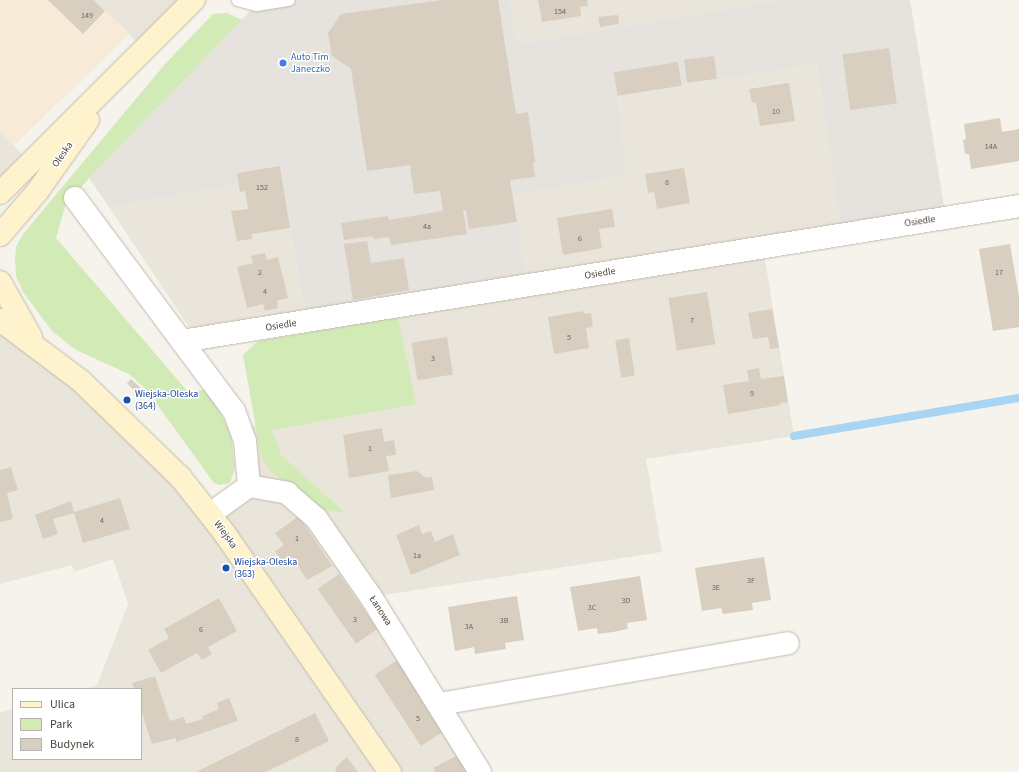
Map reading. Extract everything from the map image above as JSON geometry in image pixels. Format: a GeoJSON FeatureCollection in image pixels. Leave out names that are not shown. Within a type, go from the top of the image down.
{"type":"FeatureCollection","features":[{"type":"Feature","properties":{"kind":"street","name":"Oleska"},"geometry":{"type":"LineString","coordinates":[[0,193],[194,0]]}},
{"type":"Feature","properties":{"kind":"street","name":"Oleska"},"geometry":{"type":"LineString","coordinates":[[0,235],[37,192],[122,72]]}},
{"type":"Feature","properties":{"kind":"street"},"geometry":{"type":"LineString","coordinates":[[75,198],[234,411],[245,441],[249,486],[210,514]]}},
{"type":"Feature","properties":{"kind":"street","name":"Osiedle"},"geometry":{"type":"LineString","coordinates":[[182,341],[1019,206]]}},
{"type":"Feature","properties":{"kind":"street","name":"Wiejska"},"geometry":{"type":"LineString","coordinates":[[0,282],[38,348]]}},
{"type":"Feature","properties":{"kind":"street","name":"Wiejska"},"geometry":{"type":"LineString","coordinates":[[0,320],[81,381],[130,426],[181,478],[210,514],[390,772]]}},
{"type":"Feature","properties":{"kind":"street","name":"Łanowa"},"geometry":{"type":"LineString","coordinates":[[249,486],[287,493],[316,518],[371,597],[440,704],[480,772]]}},
{"type":"Feature","properties":{"kind":"street"},"geometry":{"type":"LineString","coordinates":[[440,704],[788,644]]}},
{"type":"Feature","properties":{"kind":"lane"},"geometry":{"type":"LineString","coordinates":[[237,0],[256,5],[289,0]]}},
{"type":"Feature","properties":{"kind":"shaded area"},"geometry":{"type":"Polygon","coordinates":[[[0,0],[94,0],[130,34],[13,146],[0,132],[0,0]]]}},
{"type":"Feature","properties":{"kind":"shaded area"},"geometry":{"type":"Polygon","coordinates":[[[94,0],[194,0],[145,50],[94,0]]]}},
{"type":"Feature","properties":{"kind":"shaded area"},"geometry":{"type":"Polygon","coordinates":[[[289,0],[510,0],[517,44],[779,0],[910,0],[946,218],[841,235],[817,64],[618,96],[627,176],[513,195],[525,274],[304,311],[280,166],[237,173],[239,185],[109,207],[89,178],[256,5],[289,0]]]}},
{"type":"Feature","properties":{"kind":"shaded area"},"geometry":{"type":"Polygon","coordinates":[[[510,0],[779,0],[517,44],[510,0]]]}},
{"type":"Feature","properties":{"kind":"shaded area"},"geometry":{"type":"Polygon","coordinates":[[[817,64],[841,235],[763,248],[794,436],[646,459],[662,552],[371,597],[480,772],[0,772],[0,713],[12,709],[12,760],[142,760],[142,688],[87,688],[97,685],[128,604],[113,559],[74,572],[72,565],[0,584],[0,320],[210,514],[249,486],[240,427],[415,404],[398,317],[527,286],[512,195],[627,176],[618,96],[817,64]]]}},
{"type":"Feature","properties":{"kind":"shaded area"},"geometry":{"type":"Polygon","coordinates":[[[0,132],[30,162],[0,193],[0,132]]]}},
{"type":"Feature","properties":{"kind":"shaded area"},"geometry":{"type":"Polygon","coordinates":[[[280,166],[304,311],[191,330],[109,207],[239,185],[237,173],[280,166]]]}},
{"type":"Feature","properties":{"kind":"green space"},"geometry":{"type":"Polygon","coordinates":[[[227,13],[242,20],[89,178],[65,207],[56,238],[189,393],[208,389],[231,434],[235,468],[230,483],[219,485],[214,483],[156,403],[156,398],[129,374],[76,350],[52,331],[23,292],[16,276],[15,258],[16,247],[23,234],[166,63],[213,14],[227,13]]]}},
{"type":"Feature","properties":{"kind":"green space"},"geometry":{"type":"Polygon","coordinates":[[[398,317],[416,404],[272,430],[281,455],[345,513],[324,510],[270,471],[261,456],[243,355],[258,341],[398,317]]]}},
{"type":"Feature","properties":{"kind":"building"},"geometry":{"type":"Polygon","coordinates":[[[48,0],[94,0],[105,11],[83,34],[48,0]]]}},
{"type":"Feature","properties":{"kind":"building"},"geometry":{"type":"Polygon","coordinates":[[[442,0],[498,0],[516,114],[528,112],[535,162],[533,162],[535,177],[510,180],[517,222],[469,229],[466,210],[463,210],[467,234],[391,245],[389,237],[374,239],[373,236],[344,240],[341,223],[388,216],[389,220],[443,211],[440,191],[414,194],[410,165],[367,171],[351,69],[332,56],[328,33],[341,14],[442,0]]]}},
{"type":"Feature","properties":{"kind":"building"},"geometry":{"type":"Polygon","coordinates":[[[538,0],[587,0],[588,6],[580,7],[581,16],[542,22],[538,0]]]}},
{"type":"Feature","properties":{"kind":"building"},"geometry":{"type":"Polygon","coordinates":[[[618,15],[619,24],[600,27],[598,17],[618,15]]]}},
{"type":"Feature","properties":{"kind":"building"},"geometry":{"type":"Polygon","coordinates":[[[889,48],[897,103],[850,110],[842,55],[889,48]]]}},
{"type":"Feature","properties":{"kind":"building"},"geometry":{"type":"Polygon","coordinates":[[[714,56],[717,79],[687,82],[684,60],[714,56]]]}},
{"type":"Feature","properties":{"kind":"building"},"geometry":{"type":"Polygon","coordinates":[[[678,62],[682,86],[618,96],[614,72],[678,62]]]}},
{"type":"Feature","properties":{"kind":"building"},"geometry":{"type":"Polygon","coordinates":[[[789,83],[795,121],[760,126],[756,102],[752,103],[749,89],[789,83]]]}},
{"type":"Feature","properties":{"kind":"building"},"geometry":{"type":"Polygon","coordinates":[[[1000,118],[1002,132],[1019,129],[1019,161],[971,169],[969,154],[965,154],[963,140],[966,139],[964,124],[1000,118]]]}},
{"type":"Feature","properties":{"kind":"building"},"geometry":{"type":"Polygon","coordinates":[[[280,166],[290,228],[252,234],[252,239],[237,241],[231,211],[248,209],[245,191],[240,192],[237,173],[280,166]]]}},
{"type":"Feature","properties":{"kind":"building"},"geometry":{"type":"Polygon","coordinates":[[[684,168],[690,203],[657,209],[654,192],[648,193],[645,174],[684,168]]]}},
{"type":"Feature","properties":{"kind":"building"},"geometry":{"type":"Polygon","coordinates":[[[612,209],[615,227],[599,229],[602,248],[563,255],[557,218],[612,209]]]}},
{"type":"Feature","properties":{"kind":"building"},"geometry":{"type":"Polygon","coordinates":[[[367,241],[371,263],[404,258],[409,290],[353,300],[344,244],[367,241]]]}},
{"type":"Feature","properties":{"kind":"building"},"geometry":{"type":"Polygon","coordinates":[[[1010,244],[1019,297],[1019,327],[993,331],[979,249],[1010,244]]]}},
{"type":"Feature","properties":{"kind":"building"},"geometry":{"type":"Polygon","coordinates":[[[265,253],[267,260],[278,257],[288,298],[277,301],[278,308],[265,311],[263,304],[247,308],[237,267],[253,263],[251,256],[265,253]]]}},
{"type":"Feature","properties":{"kind":"building"},"geometry":{"type":"Polygon","coordinates":[[[707,292],[715,344],[677,350],[668,298],[707,292]]]}},
{"type":"Feature","properties":{"kind":"building"},"geometry":{"type":"Polygon","coordinates":[[[772,309],[779,348],[770,349],[768,337],[753,339],[748,313],[772,309]]]}},
{"type":"Feature","properties":{"kind":"building"},"geometry":{"type":"Polygon","coordinates":[[[583,311],[584,314],[591,313],[593,327],[586,328],[589,348],[554,354],[548,317],[583,311]]]}},
{"type":"Feature","properties":{"kind":"building"},"geometry":{"type":"Polygon","coordinates":[[[447,337],[453,375],[417,380],[411,343],[447,337]]]}},
{"type":"Feature","properties":{"kind":"building"},"geometry":{"type":"Polygon","coordinates":[[[629,338],[635,376],[621,378],[615,340],[629,338]]]}},
{"type":"Feature","properties":{"kind":"building"},"geometry":{"type":"Polygon","coordinates":[[[759,368],[761,379],[784,376],[788,402],[780,403],[781,405],[728,414],[723,385],[749,381],[747,370],[759,368]]]}},
{"type":"Feature","properties":{"kind":"building"},"geometry":{"type":"Polygon","coordinates":[[[131,379],[147,394],[143,398],[127,383],[131,379]]]}},
{"type":"Feature","properties":{"kind":"building"},"geometry":{"type":"Polygon","coordinates":[[[382,428],[384,442],[394,440],[396,455],[386,456],[389,471],[349,478],[343,435],[382,428]]]}},
{"type":"Feature","properties":{"kind":"building"},"geometry":{"type":"Polygon","coordinates":[[[11,467],[18,490],[7,493],[13,519],[0,522],[0,470],[11,467]]]}},
{"type":"Feature","properties":{"kind":"building"},"geometry":{"type":"Polygon","coordinates":[[[417,471],[426,478],[432,477],[434,490],[391,498],[388,475],[417,471]]]}},
{"type":"Feature","properties":{"kind":"building"},"geometry":{"type":"Polygon","coordinates":[[[120,498],[130,529],[83,543],[74,513],[53,519],[58,534],[43,539],[35,515],[71,501],[74,512],[120,498]]]}},
{"type":"Feature","properties":{"kind":"building"},"geometry":{"type":"Polygon","coordinates":[[[299,516],[332,566],[307,580],[294,560],[285,566],[275,551],[284,545],[275,533],[299,516]]]}},
{"type":"Feature","properties":{"kind":"building"},"geometry":{"type":"Polygon","coordinates":[[[419,525],[422,534],[431,531],[435,542],[453,534],[460,555],[411,575],[396,535],[419,525]]]}},
{"type":"Feature","properties":{"kind":"building"},"geometry":{"type":"Polygon","coordinates":[[[764,557],[771,600],[752,603],[753,610],[723,614],[721,608],[702,611],[695,568],[764,557]]]}},
{"type":"Feature","properties":{"kind":"building"},"geometry":{"type":"Polygon","coordinates":[[[339,574],[377,629],[356,644],[318,589],[339,574]]]}},
{"type":"Feature","properties":{"kind":"building"},"geometry":{"type":"Polygon","coordinates":[[[640,576],[647,620],[627,623],[628,629],[613,632],[598,634],[597,628],[578,631],[570,587],[640,576]]]}},
{"type":"Feature","properties":{"kind":"building"},"geometry":{"type":"Polygon","coordinates":[[[517,596],[524,640],[505,643],[506,649],[475,654],[474,647],[455,651],[448,607],[517,596]]]}},
{"type":"Feature","properties":{"kind":"building"},"geometry":{"type":"Polygon","coordinates":[[[219,598],[237,631],[208,647],[212,654],[202,660],[197,653],[161,673],[148,650],[169,638],[164,629],[219,598]]]}},
{"type":"Feature","properties":{"kind":"building"},"geometry":{"type":"Polygon","coordinates":[[[399,659],[445,730],[421,746],[375,675],[399,659]]]}},
{"type":"Feature","properties":{"kind":"building"},"geometry":{"type":"Polygon","coordinates":[[[155,676],[170,721],[184,717],[186,724],[203,719],[202,716],[219,709],[217,703],[229,698],[238,721],[176,742],[176,738],[152,744],[142,713],[142,688],[134,688],[132,683],[155,676]]]}},
{"type":"Feature","properties":{"kind":"building"},"geometry":{"type":"Polygon","coordinates":[[[315,713],[329,741],[266,772],[196,772],[315,713]]]}},
{"type":"Feature","properties":{"kind":"building"},"geometry":{"type":"Polygon","coordinates":[[[458,755],[468,772],[435,772],[433,768],[458,755]]]}},
{"type":"Feature","properties":{"kind":"building"},"geometry":{"type":"Polygon","coordinates":[[[347,757],[358,772],[335,772],[337,766],[347,757]]]}},
{"type":"Feature","properties":{"kind":"waterway"},"geometry":{"type":"LineString","coordinates":[[794,436],[1019,398]]}},
{"type":"Feature","properties":{"kind":"place","name":"Auto Tim Janeczko"},"geometry":{"type":"Point","coordinates":[283,63]}},
{"type":"Feature","properties":{"kind":"place","name":"Wiejska-Oleska (364)"},"geometry":{"type":"Point","coordinates":[127,400]}},
{"type":"Feature","properties":{"kind":"place","name":"Wiejska-Oleska (363)"},"geometry":{"type":"Point","coordinates":[226,568]}}]}
